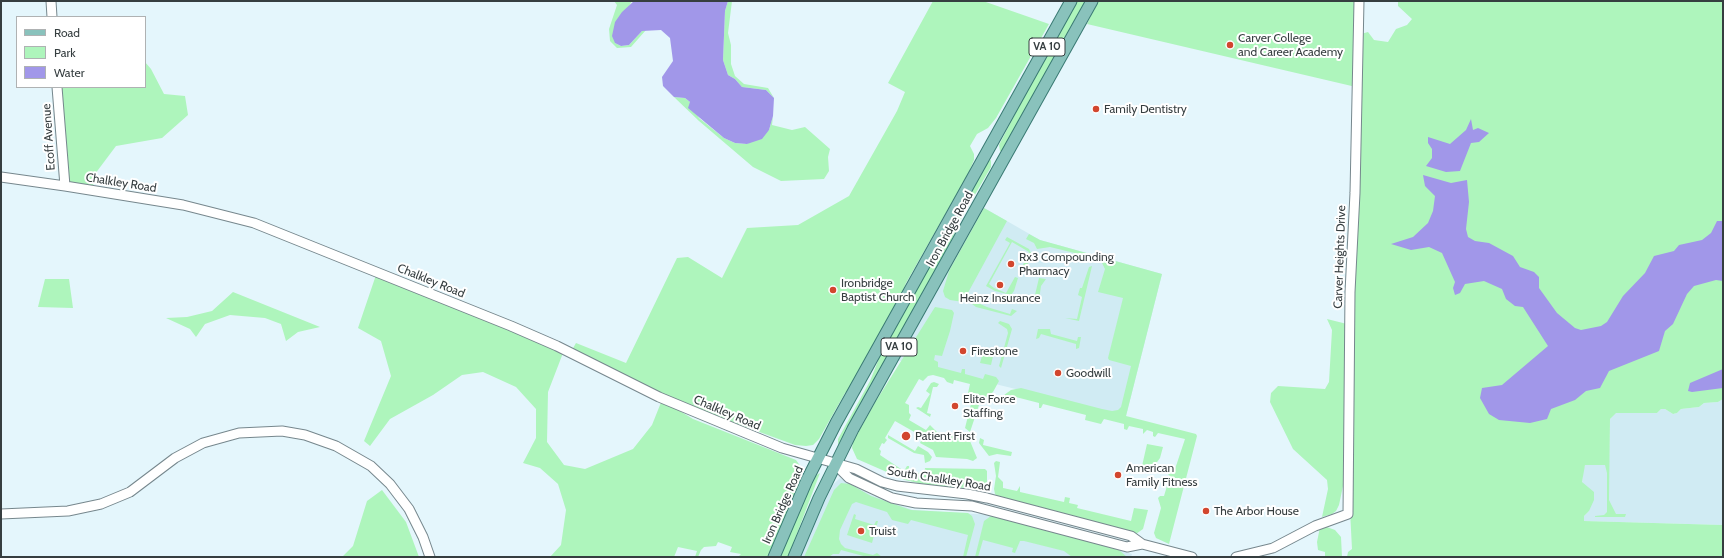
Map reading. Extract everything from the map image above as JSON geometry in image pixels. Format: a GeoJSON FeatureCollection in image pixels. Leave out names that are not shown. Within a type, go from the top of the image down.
{"type":"FeatureCollection","features":[{"type":"Feature","properties":{"kind":"main road","name":"Iron Bridge Road"},"geometry":{"type":"LineString","coordinates":[[774,557],[818,458],[858,383],[1030,77],[1071,1]]}},
{"type":"Feature","properties":{"kind":"main road","name":"Iron Bridge Road"},"geometry":{"type":"LineString","coordinates":[[794,557],[819,498],[852,429],[1092,1]]}},
{"type":"Feature","properties":{"kind":"street"},"geometry":{"type":"LineString","coordinates":[[51,1],[52,16]]}},
{"type":"Feature","properties":{"kind":"street","name":"Carver Heights Drive"},"geometry":{"type":"LineString","coordinates":[[1236,557],[1273,548],[1315,526],[1348,514],[1350,292],[1355,193],[1359,1]]}},
{"type":"Feature","properties":{"kind":"street","name":"Ecoff Avenue"},"geometry":{"type":"LineString","coordinates":[[58,88],[64,186]]}},
{"type":"Feature","properties":{"kind":"street","name":"Chalkley Road"},"geometry":{"type":"LineString","coordinates":[[1,178],[64,186],[193,207],[254,223],[511,326],[557,346],[659,397],[753,438],[835,464]]}},
{"type":"Feature","properties":{"kind":"street"},"geometry":{"type":"LineString","coordinates":[[1,514],[68,511],[101,504],[130,492],[175,458],[203,443],[246,432],[282,431],[305,435],[336,446],[371,466],[390,484],[409,509],[423,537],[430,557]]}},
{"type":"Feature","properties":{"kind":"street","name":"South Chalkley Road"},"geometry":{"type":"LineString","coordinates":[[835,464],[849,478],[892,498],[904,501],[972,506],[1127,547],[1142,544]]}},
{"type":"Feature","properties":{"kind":"street","name":"South Chalkley Road"},"geometry":{"type":"LineString","coordinates":[[835,464],[856,469],[882,482],[897,486],[967,494],[987,498],[1131,536],[1142,544],[1192,557]]}},
{"type":"Feature","properties":{"kind":"shaded area"},"geometry":{"type":"Polygon","coordinates":[[[979,205],[1040,240],[1162,274],[1126,416],[893,359],[979,205]]]}},
{"type":"Feature","properties":{"kind":"shaded area"},"geometry":{"type":"Polygon","coordinates":[[[1723,399],[1723,525],[1584,521],[1584,516],[1589,511],[1582,483],[1583,471],[1585,465],[1604,465],[1609,463],[1610,419],[1615,413],[1657,413],[1661,409],[1665,409],[1673,414],[1677,413],[1681,409],[1699,407],[1704,403],[1718,402],[1723,399]]]}},
{"type":"Feature","properties":{"kind":"shaded area"},"geometry":{"type":"Polygon","coordinates":[[[840,478],[871,495],[913,510],[992,515],[1132,554],[1131,557],[795,557],[819,498],[840,478]]]}},
{"type":"Feature","properties":{"kind":"green space"},"geometry":{"type":"Polygon","coordinates":[[[614,1],[634,1],[631,2],[615,43],[621,46],[629,45],[642,31],[646,30],[631,47],[617,48],[610,41],[609,29],[617,5],[614,1]]]}},
{"type":"Feature","properties":{"kind":"green space"},"geometry":{"type":"Polygon","coordinates":[[[728,1],[732,1],[728,33],[731,45],[731,64],[735,76],[744,84],[768,88],[774,98],[766,90],[742,87],[735,79],[728,75],[723,60],[725,11],[728,1]]]}},
{"type":"Feature","properties":{"kind":"green space"},"geometry":{"type":"Polygon","coordinates":[[[933,1],[983,1],[1049,24],[996,118],[988,128],[977,134],[970,146],[974,154],[974,160],[968,174],[906,283],[899,301],[851,388],[845,393],[819,439],[813,445],[795,445],[713,415],[657,392],[572,350],[576,343],[626,363],[677,258],[688,257],[722,278],[747,228],[798,225],[849,196],[897,111],[905,92],[888,83],[933,1]]]}},
{"type":"Feature","properties":{"kind":"green space"},"geometry":{"type":"Polygon","coordinates":[[[1074,1],[1086,1],[1002,151],[1000,151],[999,145],[1074,1]]]}},
{"type":"Feature","properties":{"kind":"green space","name":"Carver College and Career Academy"},"geometry":{"type":"Polygon","coordinates":[[[1098,1],[1359,1],[1356,87],[1087,24],[1098,1]]]}},
{"type":"Feature","properties":{"kind":"green space"},"geometry":{"type":"Polygon","coordinates":[[[1398,1],[1723,1],[1723,399],[1718,402],[1704,403],[1699,407],[1681,409],[1677,413],[1673,414],[1665,409],[1661,409],[1657,413],[1616,413],[1610,419],[1609,500],[1616,514],[1626,514],[1625,517],[1595,517],[1604,515],[1607,512],[1607,473],[1605,465],[1585,465],[1582,482],[1594,492],[1594,500],[1589,511],[1584,516],[1584,521],[1723,525],[1723,557],[1347,557],[1348,552],[1352,549],[1349,491],[1361,34],[1368,32],[1374,40],[1388,42],[1396,29],[1407,25],[1412,19],[1398,6],[1398,1]]]}},
{"type":"Feature","properties":{"kind":"green space"},"geometry":{"type":"Polygon","coordinates":[[[146,63],[151,69],[164,94],[185,96],[188,115],[162,138],[116,146],[95,174],[93,187],[69,182],[60,88],[146,88],[146,63]]]}},
{"type":"Feature","properties":{"kind":"green space"},"geometry":{"type":"Polygon","coordinates":[[[674,97],[685,98],[690,102],[699,118],[724,138],[735,143],[747,144],[769,130],[773,116],[772,125],[792,130],[805,127],[830,149],[828,157],[829,171],[824,179],[781,181],[753,167],[699,121],[674,97]]]}},
{"type":"Feature","properties":{"kind":"green space"},"geometry":{"type":"Polygon","coordinates":[[[991,160],[991,167],[962,217],[938,269],[838,445],[838,439],[870,381],[890,331],[988,161],[991,160]]]}},
{"type":"Feature","properties":{"kind":"green space"},"geometry":{"type":"Polygon","coordinates":[[[984,208],[1007,221],[963,302],[950,300],[945,297],[943,291],[949,271],[984,208]]]}},
{"type":"Feature","properties":{"kind":"green space"},"geometry":{"type":"Polygon","coordinates":[[[1029,234],[1040,240],[1162,274],[1126,416],[1196,434],[1197,436],[1169,544],[1156,538],[1154,533],[1161,508],[1158,498],[1160,496],[1164,496],[1170,476],[1166,472],[1168,469],[1173,471],[1175,469],[1185,439],[1158,433],[1155,437],[1153,436],[1153,432],[1147,430],[1143,434],[1143,429],[1129,426],[1127,430],[1124,429],[1124,424],[1104,419],[1101,424],[1085,420],[1086,415],[1043,404],[1041,408],[1039,408],[1039,403],[1008,395],[1006,400],[1003,399],[1004,395],[1011,390],[1021,388],[1102,409],[1112,411],[1118,410],[1121,407],[1131,366],[1109,360],[1108,358],[1123,298],[1098,292],[1105,269],[1102,263],[1095,258],[1050,247],[1037,249],[1034,243],[1026,239],[1029,234]]]}},
{"type":"Feature","properties":{"kind":"green space"},"geometry":{"type":"Polygon","coordinates":[[[1007,237],[1029,249],[1031,253],[1027,267],[1022,267],[1029,252],[1012,242],[989,284],[1006,293],[1015,277],[1018,278],[1014,291],[1011,295],[995,291],[986,286],[1010,243],[1005,240],[1007,237]]]}},
{"type":"Feature","properties":{"kind":"green space"},"geometry":{"type":"Polygon","coordinates":[[[1092,266],[1079,321],[1065,318],[1077,319],[1082,297],[1078,295],[1089,267],[1092,266]]]}},
{"type":"Feature","properties":{"kind":"green space"},"geometry":{"type":"Polygon","coordinates":[[[376,275],[516,331],[563,353],[548,392],[547,442],[564,465],[585,469],[633,449],[652,425],[662,400],[693,419],[796,460],[801,467],[801,480],[779,535],[767,557],[738,557],[741,554],[730,552],[732,547],[718,542],[716,546],[704,547],[698,557],[695,557],[697,551],[678,547],[674,557],[550,557],[561,545],[566,510],[558,484],[540,468],[523,463],[536,438],[536,409],[516,387],[483,372],[462,375],[433,395],[390,419],[370,446],[364,441],[391,376],[381,341],[358,328],[376,275]]]}},
{"type":"Feature","properties":{"kind":"green space"},"geometry":{"type":"Polygon","coordinates":[[[1039,278],[1046,279],[1041,286],[1039,300],[1034,299],[1039,278]]]}},
{"type":"Feature","properties":{"kind":"green space"},"geometry":{"type":"Polygon","coordinates":[[[45,279],[69,279],[73,308],[38,307],[45,279]]]}},
{"type":"Feature","properties":{"kind":"green space"},"geometry":{"type":"Polygon","coordinates":[[[233,292],[320,327],[298,332],[286,341],[281,324],[265,318],[230,315],[205,324],[196,337],[190,329],[166,318],[187,317],[212,311],[233,292]]]}},
{"type":"Feature","properties":{"kind":"green space"},"geometry":{"type":"Polygon","coordinates":[[[974,296],[978,297],[976,302],[987,307],[1010,314],[1012,309],[1017,311],[1011,316],[976,307],[971,301],[974,296]]]}},
{"type":"Feature","properties":{"kind":"green space"},"geometry":{"type":"Polygon","coordinates":[[[935,307],[952,310],[954,313],[942,356],[935,355],[934,360],[938,362],[938,367],[961,373],[962,369],[965,369],[965,374],[983,379],[985,374],[996,377],[999,381],[993,392],[980,402],[970,432],[965,428],[971,404],[966,402],[970,384],[954,380],[953,384],[947,382],[944,378],[933,375],[928,376],[923,381],[919,379],[905,403],[909,405],[909,413],[911,415],[909,420],[926,430],[930,425],[937,432],[967,439],[970,441],[977,458],[973,461],[967,459],[936,457],[933,450],[920,443],[923,437],[895,421],[885,438],[887,440],[884,444],[882,443],[879,449],[881,451],[880,455],[904,471],[907,466],[909,466],[909,471],[924,474],[925,468],[985,469],[987,471],[987,482],[979,489],[927,485],[905,480],[857,459],[852,448],[853,442],[876,401],[935,307]]]}},
{"type":"Feature","properties":{"kind":"green space"},"geometry":{"type":"Polygon","coordinates":[[[1327,319],[1347,324],[1343,486],[1339,505],[1336,511],[1322,517],[1328,489],[1327,480],[1293,449],[1270,402],[1271,393],[1278,386],[1325,389],[1329,382],[1332,330],[1327,319]]]}},
{"type":"Feature","properties":{"kind":"green space"},"geometry":{"type":"Polygon","coordinates":[[[1000,321],[1009,324],[1012,329],[1001,368],[999,366],[1008,333],[1007,329],[998,323],[1000,321]]]}},
{"type":"Feature","properties":{"kind":"green space"},"geometry":{"type":"Polygon","coordinates":[[[1038,329],[1050,329],[1051,334],[1077,341],[1078,337],[1081,337],[1079,348],[1076,349],[1076,344],[1041,334],[1039,338],[1036,339],[1038,329]]]}},
{"type":"Feature","properties":{"kind":"green space"},"geometry":{"type":"Polygon","coordinates":[[[984,349],[994,352],[991,365],[980,363],[984,349]]]}},
{"type":"Feature","properties":{"kind":"green space"},"geometry":{"type":"Polygon","coordinates":[[[934,382],[939,384],[937,387],[933,387],[927,413],[931,414],[930,417],[916,408],[921,408],[930,394],[926,391],[931,383],[934,382]]]}},
{"type":"Feature","properties":{"kind":"green space"},"geometry":{"type":"Polygon","coordinates":[[[888,435],[915,451],[918,446],[928,452],[932,457],[930,461],[925,463],[924,455],[914,453],[888,438],[888,435]]]}},
{"type":"Feature","properties":{"kind":"green space"},"geometry":{"type":"Polygon","coordinates":[[[980,438],[984,440],[983,445],[1012,452],[1011,456],[997,454],[989,456],[979,443],[980,438]]]}},
{"type":"Feature","properties":{"kind":"green space"},"geometry":{"type":"Polygon","coordinates":[[[1147,444],[1163,447],[1160,458],[1152,469],[1142,466],[1147,444]]]}},
{"type":"Feature","properties":{"kind":"green space"},"geometry":{"type":"Polygon","coordinates":[[[996,461],[1000,462],[998,477],[1003,482],[1003,488],[1017,491],[1020,486],[1020,492],[1064,502],[1065,497],[1070,498],[1069,503],[1078,505],[1077,508],[1131,521],[1134,508],[1148,510],[1143,529],[1136,534],[999,498],[995,494],[994,489],[996,476],[994,463],[996,461]]]}},
{"type":"Feature","properties":{"kind":"green space"},"geometry":{"type":"Polygon","coordinates":[[[820,473],[788,557],[778,557],[815,476],[820,473]]]}},
{"type":"Feature","properties":{"kind":"green space"},"geometry":{"type":"Polygon","coordinates":[[[841,483],[850,484],[871,496],[911,510],[968,513],[972,516],[975,524],[966,557],[963,557],[968,535],[911,520],[908,524],[892,520],[887,512],[856,502],[852,504],[840,530],[839,539],[841,544],[845,548],[873,555],[877,553],[882,557],[867,557],[841,550],[839,554],[833,554],[829,557],[804,557],[834,490],[841,483]]]}},
{"type":"Feature","properties":{"kind":"green space"},"geometry":{"type":"Polygon","coordinates":[[[382,490],[406,522],[419,557],[342,557],[353,546],[367,501],[382,490]]]}},
{"type":"Feature","properties":{"kind":"green space"},"geometry":{"type":"Polygon","coordinates":[[[854,514],[856,515],[855,519],[874,525],[876,521],[878,521],[872,543],[847,535],[854,514]]]}},
{"type":"Feature","properties":{"kind":"green space"},"geometry":{"type":"Polygon","coordinates":[[[991,516],[1119,550],[1127,557],[1072,557],[1064,551],[1024,541],[1020,541],[1015,553],[1012,552],[1013,548],[983,540],[978,557],[975,557],[984,521],[991,516]]]}},
{"type":"Feature","properties":{"kind":"green space"},"geometry":{"type":"Polygon","coordinates":[[[1324,526],[1335,530],[1341,537],[1342,557],[1325,557],[1325,552],[1318,550],[1317,542],[1320,527],[1324,526]]]}},
{"type":"Feature","properties":{"kind":"water"},"geometry":{"type":"Polygon","coordinates":[[[634,1],[728,1],[725,11],[723,60],[728,75],[735,79],[742,87],[766,90],[774,98],[773,116],[769,130],[762,139],[747,144],[735,143],[724,138],[688,108],[690,102],[685,98],[674,97],[663,86],[662,77],[673,61],[670,38],[661,30],[642,31],[629,45],[621,46],[615,43],[612,36],[615,22],[622,12],[634,1]]]}},
{"type":"Feature","properties":{"kind":"water"},"geometry":{"type":"Polygon","coordinates":[[[1471,119],[1473,130],[1478,128],[1489,133],[1479,142],[1471,143],[1460,171],[1446,172],[1426,166],[1432,158],[1432,149],[1428,143],[1428,137],[1450,144],[1466,130],[1471,119]]]}},
{"type":"Feature","properties":{"kind":"water"},"geometry":{"type":"Polygon","coordinates":[[[1423,175],[1451,183],[1467,180],[1469,202],[1466,229],[1468,237],[1475,241],[1489,243],[1513,256],[1520,267],[1534,272],[1539,277],[1539,288],[1557,313],[1575,328],[1581,330],[1601,326],[1607,322],[1623,296],[1645,273],[1654,256],[1674,251],[1679,245],[1702,240],[1711,233],[1717,221],[1723,221],[1723,281],[1716,280],[1694,286],[1687,294],[1673,324],[1665,331],[1659,351],[1609,371],[1600,388],[1586,391],[1575,400],[1551,409],[1547,419],[1530,423],[1499,420],[1489,414],[1480,398],[1482,388],[1502,385],[1548,346],[1523,307],[1515,306],[1506,299],[1502,289],[1484,281],[1465,284],[1460,293],[1455,295],[1453,288],[1455,282],[1442,253],[1429,247],[1411,250],[1391,244],[1413,237],[1428,223],[1433,211],[1435,196],[1425,186],[1423,175]]]}},
{"type":"Feature","properties":{"kind":"water"},"geometry":{"type":"Polygon","coordinates":[[[1723,369],[1723,388],[1692,392],[1688,391],[1690,383],[1723,369]]]}},
{"type":"Feature","properties":{"kind":"place","name":"Carver College and Career Academy"},"geometry":{"type":"Point","coordinates":[1230,45]}},
{"type":"Feature","properties":{"kind":"place","name":"Family Dentistry"},"geometry":{"type":"Point","coordinates":[1096,109]}},
{"type":"Feature","properties":{"kind":"place","name":"Rx3 Compounding Pharmacy"},"geometry":{"type":"Point","coordinates":[1011,264]}},
{"type":"Feature","properties":{"kind":"place","name":"Heinz Insurance"},"geometry":{"type":"Point","coordinates":[1000,285]}},
{"type":"Feature","properties":{"kind":"place","name":"Ironbridge Baptist Church"},"geometry":{"type":"Point","coordinates":[833,290]}},
{"type":"Feature","properties":{"kind":"place","name":"Firestone"},"geometry":{"type":"Point","coordinates":[963,351]}},
{"type":"Feature","properties":{"kind":"place","name":"Goodwill"},"geometry":{"type":"Point","coordinates":[1058,373]}},
{"type":"Feature","properties":{"kind":"place","name":"Elite Force Staffing"},"geometry":{"type":"Point","coordinates":[955,406]}},
{"type":"Feature","properties":{"kind":"place","name":"Patient First"},"geometry":{"type":"Point","coordinates":[906,436]}},
{"type":"Feature","properties":{"kind":"place","name":"American Family Fitness"},"geometry":{"type":"Point","coordinates":[1118,475]}},
{"type":"Feature","properties":{"kind":"place","name":"The Arbor House"},"geometry":{"type":"Point","coordinates":[1206,511]}},
{"type":"Feature","properties":{"kind":"place","name":"Truist"},"geometry":{"type":"Point","coordinates":[861,531]}}]}
